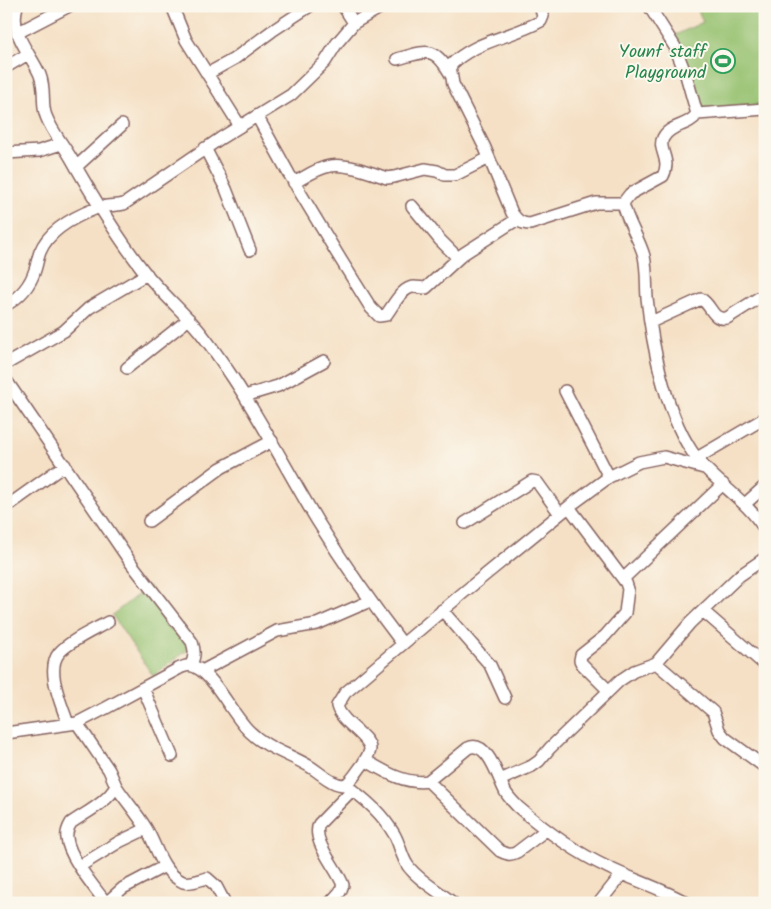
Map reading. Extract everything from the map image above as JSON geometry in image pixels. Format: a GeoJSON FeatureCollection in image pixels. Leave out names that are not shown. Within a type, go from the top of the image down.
{"type":"FeatureCollection","features":[{"type":"Feature","properties":{"kind":"street"},"geometry":{"type":"LineString","coordinates":[[17,6],[14,20],[17,33],[37,67],[41,78],[44,89],[44,111],[46,117],[99,207],[147,274],[208,342],[245,396],[317,519],[370,601],[402,643]]}},
{"type":"Feature","properties":{"kind":"street"},"geometry":{"type":"LineString","coordinates":[[17,33],[69,6]]}},
{"type":"Feature","properties":{"kind":"street"},"geometry":{"type":"LineString","coordinates":[[172,6],[186,40],[240,126]]}},
{"type":"Feature","properties":{"kind":"street"},"geometry":{"type":"LineString","coordinates":[[206,74],[234,59],[310,6]]}},
{"type":"Feature","properties":{"kind":"street"},"geometry":{"type":"LineString","coordinates":[[343,6],[354,23]]}},
{"type":"Feature","properties":{"kind":"street"},"geometry":{"type":"LineString","coordinates":[[6,305],[27,288],[35,272],[40,251],[50,236],[60,227],[99,207],[114,207],[124,204],[205,148],[291,95],[325,62],[337,43],[354,23],[384,6]]}},
{"type":"Feature","properties":{"kind":"street"},"geometry":{"type":"LineString","coordinates":[[540,6],[543,16],[541,21],[485,44],[457,59],[450,66],[453,84],[489,158],[516,220],[524,224],[530,224],[596,203],[623,203]]}},
{"type":"Feature","properties":{"kind":"street"},"geometry":{"type":"LineString","coordinates":[[649,6],[676,47],[697,114]]}},
{"type":"Feature","properties":{"kind":"street"},"geometry":{"type":"LineString","coordinates":[[397,59],[422,53],[434,54],[442,61],[451,75]]}},
{"type":"Feature","properties":{"kind":"street"},"geometry":{"type":"LineString","coordinates":[[6,67],[28,54]]}},
{"type":"Feature","properties":{"kind":"street"},"geometry":{"type":"LineString","coordinates":[[623,203],[630,194],[663,176],[667,164],[661,144],[662,139],[671,130],[690,122],[697,114],[765,109]]}},
{"type":"Feature","properties":{"kind":"street"},"geometry":{"type":"LineString","coordinates":[[257,116],[294,183],[371,308],[380,316],[386,315],[401,293],[413,286],[426,288],[458,258],[516,220]]}},
{"type":"Feature","properties":{"kind":"street"},"geometry":{"type":"LineString","coordinates":[[76,167],[122,125]]}},
{"type":"Feature","properties":{"kind":"street"},"geometry":{"type":"LineString","coordinates":[[6,153],[39,151],[61,144]]}},
{"type":"Feature","properties":{"kind":"street"},"geometry":{"type":"LineString","coordinates":[[205,148],[226,189],[250,250]]}},
{"type":"Feature","properties":{"kind":"street"},"geometry":{"type":"LineString","coordinates":[[294,183],[310,174],[332,166],[346,167],[387,178],[425,169],[432,169],[451,175],[489,158]]}},
{"type":"Feature","properties":{"kind":"street"},"geometry":{"type":"LineString","coordinates":[[623,203],[643,255],[651,322],[662,380],[678,426],[704,468],[745,504],[765,530]]}},
{"type":"Feature","properties":{"kind":"street"},"geometry":{"type":"LineString","coordinates":[[412,206],[440,240],[458,258]]}},
{"type":"Feature","properties":{"kind":"street"},"geometry":{"type":"LineString","coordinates":[[6,364],[64,331],[89,308],[147,274]]}},
{"type":"Feature","properties":{"kind":"street"},"geometry":{"type":"LineString","coordinates":[[651,322],[701,299],[716,318],[727,318],[765,294]]}},
{"type":"Feature","properties":{"kind":"street"},"geometry":{"type":"LineString","coordinates":[[127,368],[189,319]]}},
{"type":"Feature","properties":{"kind":"street"},"geometry":{"type":"LineString","coordinates":[[245,396],[278,386],[324,361]]}},
{"type":"Feature","properties":{"kind":"street"},"geometry":{"type":"LineString","coordinates":[[6,380],[131,563],[192,642],[195,650],[191,665]]}},
{"type":"Feature","properties":{"kind":"street"},"geometry":{"type":"LineString","coordinates":[[565,391],[609,477]]}},
{"type":"Feature","properties":{"kind":"street"},"geometry":{"type":"LineString","coordinates":[[697,458],[765,418]]}},
{"type":"Feature","properties":{"kind":"street"},"geometry":{"type":"LineString","coordinates":[[149,521],[221,468],[272,441]]}},
{"type":"Feature","properties":{"kind":"street"},"geometry":{"type":"LineString","coordinates":[[330,903],[344,885],[318,838],[317,829],[348,787],[370,752],[370,746],[366,740],[339,713],[337,706],[346,693],[442,610],[564,510],[609,477],[639,462],[664,457],[704,468]]}},
{"type":"Feature","properties":{"kind":"street"},"geometry":{"type":"LineString","coordinates":[[6,507],[65,465]]}},
{"type":"Feature","properties":{"kind":"street"},"geometry":{"type":"LineString","coordinates":[[465,523],[532,481],[537,482],[623,578],[628,589],[625,613],[605,636],[585,650],[580,660],[587,670],[608,690]]}},
{"type":"Feature","properties":{"kind":"street"},"geometry":{"type":"LineString","coordinates":[[623,578],[723,484]]}},
{"type":"Feature","properties":{"kind":"street"},"geometry":{"type":"LineString","coordinates":[[745,504],[765,486]]}},
{"type":"Feature","properties":{"kind":"street"},"geometry":{"type":"LineString","coordinates":[[500,780],[539,761],[608,690],[634,671],[656,663],[676,638],[739,576],[765,558]]}},
{"type":"Feature","properties":{"kind":"street"},"geometry":{"type":"LineString","coordinates":[[202,671],[277,631],[317,624],[370,601]]}},
{"type":"Feature","properties":{"kind":"street"},"geometry":{"type":"LineString","coordinates":[[442,610],[490,665],[505,698]]}},
{"type":"Feature","properties":{"kind":"street"},"geometry":{"type":"LineString","coordinates":[[703,611],[765,665]]}},
{"type":"Feature","properties":{"kind":"street"},"geometry":{"type":"LineString","coordinates":[[108,622],[67,646],[58,654],[54,663],[54,679],[72,723],[109,770],[116,786],[146,829],[156,852],[165,866],[184,882],[207,878],[225,903]]}},
{"type":"Feature","properties":{"kind":"street"},"geometry":{"type":"LineString","coordinates":[[656,663],[713,712],[724,738],[765,767]]}},
{"type":"Feature","properties":{"kind":"street"},"geometry":{"type":"LineString","coordinates":[[6,733],[72,723],[186,665],[191,665],[202,671],[250,732],[261,742],[309,766],[334,783],[348,787],[365,801],[390,829],[401,853],[414,872],[453,903]]}},
{"type":"Feature","properties":{"kind":"street"},"geometry":{"type":"LineString","coordinates":[[143,688],[172,756]]}},
{"type":"Feature","properties":{"kind":"street"},"geometry":{"type":"LineString","coordinates":[[365,760],[394,776],[410,782],[428,781],[472,746],[477,746],[489,757],[504,791],[515,804],[546,830],[570,846],[622,874],[667,891],[687,903]]}},
{"type":"Feature","properties":{"kind":"street"},"geometry":{"type":"LineString","coordinates":[[428,781],[500,851],[507,855],[517,852],[546,830]]}},
{"type":"Feature","properties":{"kind":"street"},"geometry":{"type":"LineString","coordinates":[[116,786],[113,792],[71,823],[68,829],[66,837],[80,866],[106,903],[123,888],[165,866]]}},
{"type":"Feature","properties":{"kind":"street"},"geometry":{"type":"LineString","coordinates":[[80,866],[103,851],[146,829]]}},
{"type":"Feature","properties":{"kind":"street"},"geometry":{"type":"LineString","coordinates":[[599,903],[622,874]]}},
{"type":"Feature","properties":{"kind":"green space","name":"Younf staff Playground"},"geometry":{"type":"Polygon","coordinates":[[[696,6],[765,6],[765,110],[698,114],[669,38],[703,22],[696,6]]]}},
{"type":"Feature","properties":{"kind":"green space"},"geometry":{"type":"Polygon","coordinates":[[[149,586],[193,646],[153,676],[112,615],[149,586]]]}},
{"type":"Feature","properties":{"kind":"place","name":"Younf staff Playground"},"geometry":{"type":"Point","coordinates":[723,61]}}]}
